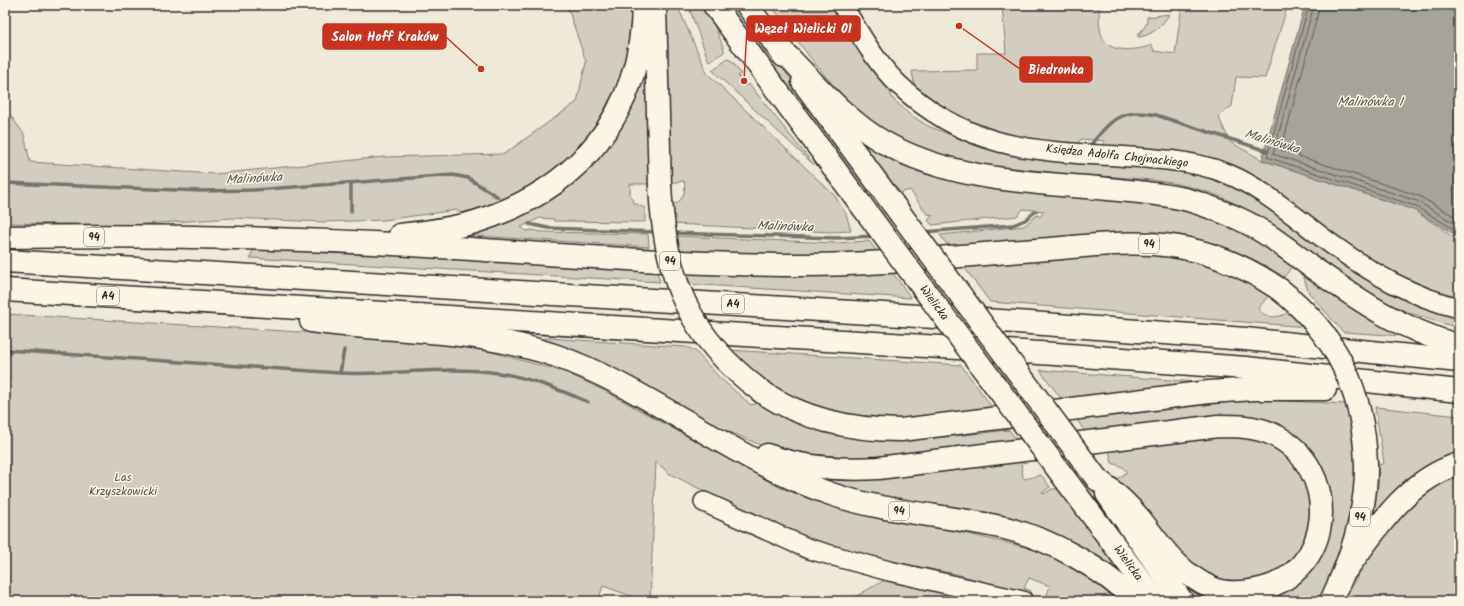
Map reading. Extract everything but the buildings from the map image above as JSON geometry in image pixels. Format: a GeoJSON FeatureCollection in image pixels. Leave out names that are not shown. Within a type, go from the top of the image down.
{"type":"FeatureCollection","features":[{"type":"Feature","properties":{"kind":"main road"},"geometry":{"type":"LineString","coordinates":[[330,241],[398,236],[445,229],[475,222],[522,203],[562,178],[581,162],[594,148],[621,106],[635,66],[643,25],[643,5]]}},
{"type":"Feature","properties":{"kind":"main road"},"geometry":{"type":"LineString","coordinates":[[655,5],[660,185],[666,244],[671,266],[689,311],[706,339],[739,374],[762,392],[790,408],[823,421],[866,429],[901,430],[1209,392],[1254,389],[1377,388],[1420,386]]}},
{"type":"Feature","properties":{"kind":"main road","name":"Wielicka"},"geometry":{"type":"LineString","coordinates":[[714,5],[1156,601]]}},
{"type":"Feature","properties":{"kind":"main road","name":"Wielicka"},"geometry":{"type":"LineString","coordinates":[[747,5],[1097,479],[1182,601]]}},
{"type":"Feature","properties":{"kind":"main road"},"geometry":{"type":"LineString","coordinates":[[774,42],[865,130],[904,153],[948,169],[979,176],[1027,183],[1162,195],[1209,207],[1237,218],[1260,231],[1381,314],[1406,327],[1459,346]]}},
{"type":"Feature","properties":{"kind":"main road","name":"94"},"geometry":{"type":"LineString","coordinates":[[5,237],[176,237],[330,241],[689,262],[807,265],[868,264],[1102,245],[1152,244],[1188,248],[1224,258],[1243,266],[1279,289],[1305,310],[1335,352],[1348,376],[1354,390],[1363,424],[1366,480],[1362,508],[1346,570]]}},
{"type":"Feature","properties":{"kind":"main road","name":"A4"},"geometry":{"type":"LineString","coordinates":[[5,261],[1017,322],[1245,339],[1459,361]]}},
{"type":"Feature","properties":{"kind":"main road","name":"A4"},"geometry":{"type":"LineString","coordinates":[[5,290],[1063,354],[1246,368],[1459,391]]}},
{"type":"Feature","properties":{"kind":"main road","name":"94"},"geometry":{"type":"LineString","coordinates":[[212,302],[298,319],[352,327],[458,335],[535,349],[568,360],[603,375],[712,434],[769,467],[831,494],[864,504],[1008,529],[1061,549],[1094,567],[1136,601]]}},
{"type":"Feature","properties":{"kind":"main road"},"geometry":{"type":"LineString","coordinates":[[712,434],[790,462],[827,468],[853,470],[947,461],[1028,448],[1218,426],[1238,426],[1271,434],[1285,442],[1308,463],[1315,478],[1322,504],[1320,528],[1316,542],[1308,556],[1288,576],[1275,585],[1260,590],[1247,592],[1223,591],[1202,582],[1178,566],[1121,498],[1097,479]]}},
{"type":"Feature","properties":{"kind":"main road"},"geometry":{"type":"LineString","coordinates":[[1331,601],[1346,570],[1390,512],[1420,484],[1438,473],[1459,464]]}},
{"type":"Feature","properties":{"kind":"street","name":"Księdza Adolfa Chojnackiego"},"geometry":{"type":"LineString","coordinates":[[842,5],[874,55],[898,84],[932,112],[968,133],[1015,146],[1088,154],[1168,159],[1213,168],[1238,178],[1287,209],[1334,246],[1394,285],[1435,302],[1459,308]]}},
{"type":"Feature","properties":{"kind":"street"},"geometry":{"type":"LineString","coordinates":[[704,502],[809,549],[889,571],[1023,601]]}},
{"type":"Feature","properties":{"kind":"green space"},"geometry":{"type":"Polygon","coordinates":[[[567,5],[632,5],[628,47],[620,80],[598,121],[578,148],[555,169],[509,199],[462,213],[457,210],[384,220],[323,222],[232,218],[131,225],[5,223],[5,108],[24,134],[30,162],[214,174],[384,157],[504,154],[577,102],[586,62],[567,5]]]}},
{"type":"Feature","properties":{"kind":"green space"},"geometry":{"type":"Polygon","coordinates":[[[662,5],[677,5],[707,73],[835,196],[846,214],[851,231],[831,232],[673,224],[672,219],[675,219],[673,205],[682,198],[685,185],[684,181],[667,183],[662,5]]]}},
{"type":"Feature","properties":{"kind":"green space"},"geometry":{"type":"Polygon","coordinates":[[[688,5],[704,5],[711,17],[724,49],[724,52],[709,62],[688,5]]]}},
{"type":"Feature","properties":{"kind":"green space"},"geometry":{"type":"Polygon","coordinates":[[[724,5],[736,5],[877,196],[868,197],[724,5]]]}},
{"type":"Feature","properties":{"kind":"green space"},"geometry":{"type":"Polygon","coordinates":[[[771,5],[834,5],[885,76],[892,98],[909,114],[928,126],[971,143],[1045,157],[1162,166],[1204,174],[1245,191],[1459,313],[1459,328],[1414,314],[1388,303],[1346,277],[1265,220],[1243,207],[1205,191],[1188,186],[1154,180],[1004,169],[977,165],[925,151],[901,140],[878,126],[847,100],[820,70],[771,5]]]}},
{"type":"Feature","properties":{"kind":"green space"},"geometry":{"type":"Polygon","coordinates":[[[1002,5],[1099,5],[1102,36],[1105,42],[1111,46],[1124,50],[1152,45],[1154,51],[1175,54],[1182,5],[1288,5],[1265,78],[1236,77],[1232,106],[1218,116],[1230,142],[1262,160],[1414,210],[1459,241],[1459,300],[1440,297],[1372,263],[1292,202],[1248,174],[1105,149],[1104,141],[1081,139],[1074,148],[1034,143],[952,118],[915,88],[912,71],[977,70],[977,53],[1006,53],[1002,5]]]}},
{"type":"Feature","properties":{"kind":"green space"},"geometry":{"type":"Polygon","coordinates":[[[1169,14],[1156,30],[1147,35],[1138,37],[1138,33],[1140,33],[1147,23],[1147,17],[1169,14]]]}},
{"type":"Feature","properties":{"kind":"green space"},"geometry":{"type":"Polygon","coordinates":[[[647,56],[649,184],[630,184],[630,195],[634,203],[645,208],[645,222],[554,221],[554,219],[540,218],[521,227],[526,231],[531,230],[543,232],[648,234],[649,247],[447,234],[552,196],[647,56]]]}},
{"type":"Feature","properties":{"kind":"green space"},"geometry":{"type":"Polygon","coordinates":[[[728,59],[732,61],[741,74],[738,76],[744,86],[749,84],[814,165],[712,70],[728,59]]]}},
{"type":"Feature","properties":{"kind":"green space"},"geometry":{"type":"Polygon","coordinates":[[[859,141],[886,157],[915,171],[966,184],[997,189],[1155,204],[1202,214],[1246,234],[1404,336],[1343,332],[1309,293],[1303,275],[1292,267],[1284,277],[1233,250],[1197,239],[1140,233],[949,247],[940,235],[1024,226],[1037,215],[1040,217],[1044,211],[1023,209],[1017,216],[932,225],[928,220],[933,215],[927,214],[910,190],[896,194],[859,141]]]}},
{"type":"Feature","properties":{"kind":"green space"},"geometry":{"type":"Polygon","coordinates":[[[675,236],[836,243],[869,241],[878,253],[778,254],[678,250],[675,236]]]}},
{"type":"Feature","properties":{"kind":"green space"},"geometry":{"type":"Polygon","coordinates":[[[254,247],[655,266],[660,282],[250,258],[254,247]]]}},
{"type":"Feature","properties":{"kind":"green space"},"geometry":{"type":"Polygon","coordinates":[[[1087,253],[1188,255],[1271,292],[1258,309],[1265,315],[1274,317],[1291,311],[1307,327],[990,302],[961,263],[1087,253]]]}},
{"type":"Feature","properties":{"kind":"green space"},"geometry":{"type":"Polygon","coordinates":[[[682,267],[890,269],[911,298],[687,284],[682,267]]]}},
{"type":"Feature","properties":{"kind":"green space","name":"Las Krzyszkowicki"},"geometry":{"type":"Polygon","coordinates":[[[5,314],[366,336],[467,345],[567,373],[605,391],[781,488],[864,515],[955,531],[1033,549],[1079,571],[1119,601],[1052,601],[1046,598],[1050,586],[1029,578],[1024,588],[1031,591],[1030,595],[956,574],[858,555],[786,532],[670,474],[656,462],[650,601],[645,601],[603,586],[598,601],[5,601],[5,314]]]}},
{"type":"Feature","properties":{"kind":"green space"},"geometry":{"type":"Polygon","coordinates":[[[547,338],[686,347],[694,350],[721,379],[751,405],[758,403],[789,419],[820,430],[850,437],[911,439],[1009,430],[1020,444],[845,462],[765,447],[716,426],[624,375],[540,341],[541,339],[547,338]]]}},
{"type":"Feature","properties":{"kind":"green space"},"geometry":{"type":"Polygon","coordinates":[[[730,350],[961,365],[997,414],[872,422],[793,402],[749,370],[730,350]]]}},
{"type":"Feature","properties":{"kind":"green space"},"geometry":{"type":"Polygon","coordinates":[[[1040,370],[1222,384],[1065,404],[1040,370]]]}},
{"type":"Feature","properties":{"kind":"green space"},"geometry":{"type":"Polygon","coordinates":[[[1267,400],[1348,404],[1357,456],[1353,525],[1321,601],[1191,601],[1173,575],[1244,600],[1324,537],[1289,436],[1088,436],[1077,420],[1230,402],[1267,400]]]}},
{"type":"Feature","properties":{"kind":"green space"},"geometry":{"type":"Polygon","coordinates":[[[1375,407],[1459,416],[1459,454],[1373,518],[1378,485],[1379,465],[1384,463],[1375,407]]]}},
{"type":"Feature","properties":{"kind":"green space"},"geometry":{"type":"Polygon","coordinates":[[[1229,434],[1268,442],[1297,462],[1313,496],[1309,540],[1282,573],[1234,585],[1195,571],[1116,478],[1119,478],[1127,472],[1123,467],[1112,463],[1109,450],[1229,434]]]}},
{"type":"Feature","properties":{"kind":"green space"},"geometry":{"type":"Polygon","coordinates":[[[1031,460],[1021,462],[1023,477],[1025,479],[1041,475],[1050,487],[1042,493],[1044,494],[1052,489],[1061,489],[1143,595],[1114,573],[906,504],[809,478],[1031,460]]]}},
{"type":"Feature","properties":{"kind":"green space"},"geometry":{"type":"Polygon","coordinates":[[[1459,472],[1459,601],[1344,601],[1375,544],[1400,511],[1418,500],[1440,483],[1459,472]]]}},
{"type":"Feature","properties":{"kind":"green space"},"geometry":{"type":"Polygon","coordinates":[[[1087,481],[1172,601],[1166,601],[1079,483],[1087,481]]]}},
{"type":"Feature","properties":{"kind":"green space"},"geometry":{"type":"Polygon","coordinates":[[[890,577],[979,601],[854,601],[853,598],[890,577]]]}},
{"type":"Feature","properties":{"kind":"water","name":"Malinówka 1"},"geometry":{"type":"Polygon","coordinates":[[[1305,5],[1459,5],[1459,237],[1414,210],[1262,160],[1305,5]]]}},
{"type":"Feature","properties":{"kind":"waterway","name":"Malinówka"},"geometry":{"type":"LineString","coordinates":[[1089,147],[1103,130],[1117,119],[1125,115],[1144,113],[1156,115],[1267,151]]}},
{"type":"Feature","properties":{"kind":"waterway","name":"Malinówka"},"geometry":{"type":"LineString","coordinates":[[5,183],[201,191],[254,190],[453,175],[468,178],[498,197]]}},
{"type":"Feature","properties":{"kind":"waterway"},"geometry":{"type":"LineString","coordinates":[[351,183],[351,212]]}},
{"type":"Feature","properties":{"kind":"waterway","name":"Malinówka"},"geometry":{"type":"LineString","coordinates":[[923,232],[1013,225],[1025,220],[1036,211]]}},
{"type":"Feature","properties":{"kind":"waterway","name":"Malinówka"},"geometry":{"type":"LineString","coordinates":[[529,224],[548,228],[657,232]]}},
{"type":"Feature","properties":{"kind":"waterway","name":"Malinówka"},"geometry":{"type":"LineString","coordinates":[[671,233],[837,238],[875,236]]}},
{"type":"Feature","properties":{"kind":"waterway"},"geometry":{"type":"LineString","coordinates":[[5,350],[340,373],[344,350]]}},
{"type":"Feature","properties":{"kind":"waterway"},"geometry":{"type":"LineString","coordinates":[[340,373],[360,374],[439,370],[498,373],[532,381],[588,402]]}},
{"type":"Feature","properties":{"kind":"place","name":"Biedronka"},"geometry":{"type":"Point","coordinates":[959,26]}},
{"type":"Feature","properties":{"kind":"place","name":"Salon Hoff Kraków"},"geometry":{"type":"Point","coordinates":[481,69]}},
{"type":"Feature","properties":{"kind":"place","name":"Węzeł Wielicki 01"},"geometry":{"type":"Point","coordinates":[744,81]}}]}
